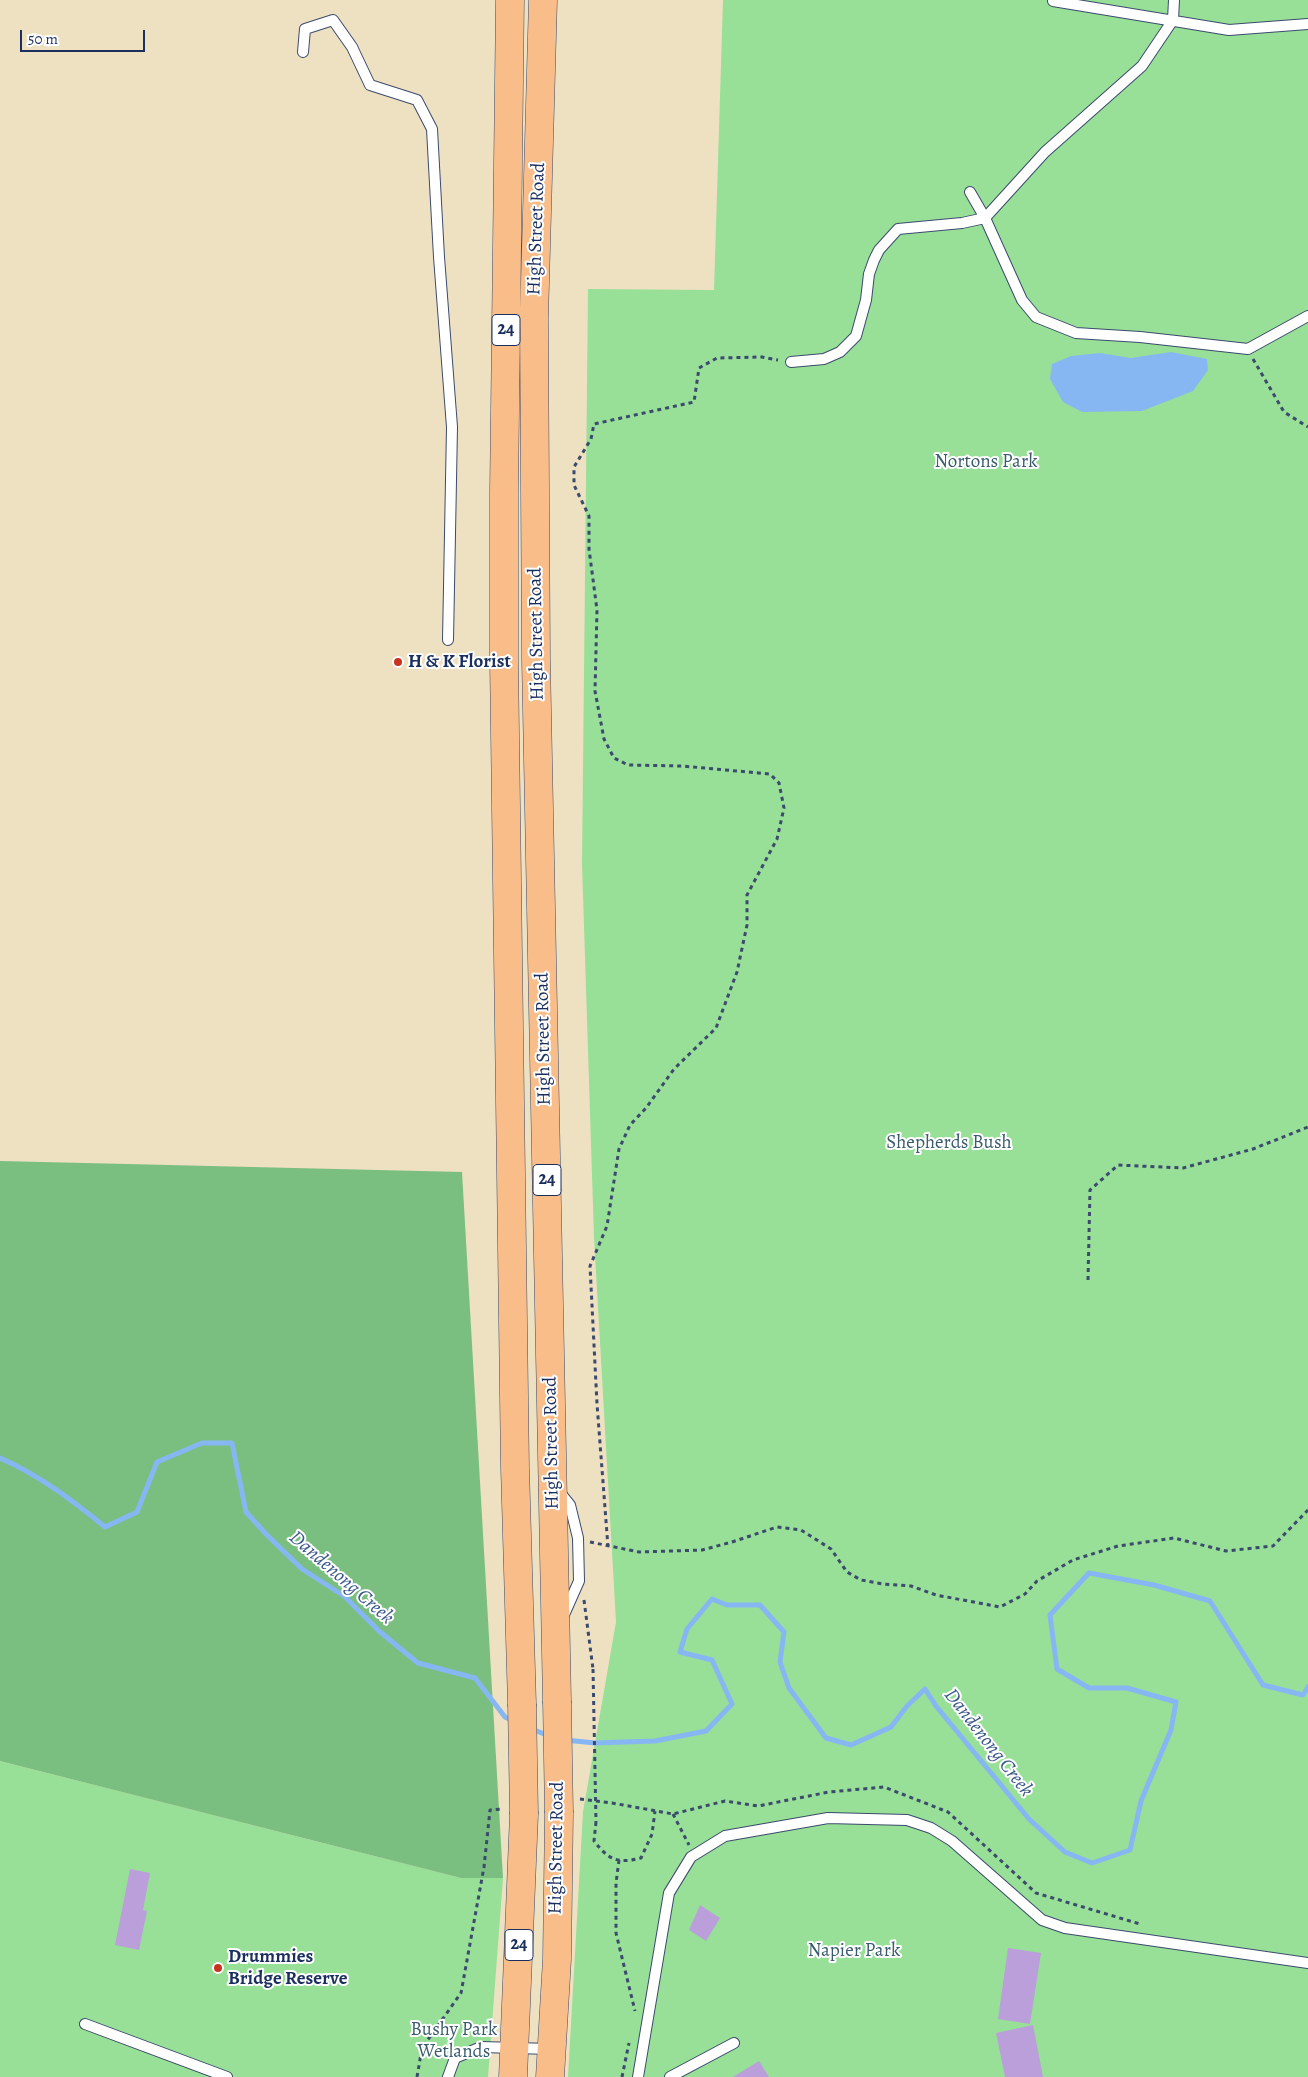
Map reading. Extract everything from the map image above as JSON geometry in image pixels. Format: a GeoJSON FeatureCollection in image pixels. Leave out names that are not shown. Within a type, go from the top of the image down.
{"type":"FeatureCollection","features":[{"type":"Feature","properties":{"kind":"main road","name":"High Street Road"},"geometry":{"type":"LineString","coordinates":[[510,0],[504,493],[504,660],[515,1468],[522,1704],[517,1811],[513,2077]]}},
{"type":"Feature","properties":{"kind":"main road","name":"High Street Road"},"geometry":{"type":"LineString","coordinates":[[543,0],[534,318],[536,660],[557,1701],[568,1806],[556,1959],[550,2077]]}},
{"type":"Feature","properties":{"kind":"main road"},"geometry":{"type":"LineString","coordinates":[[504,660],[536,660]]}},
{"type":"Feature","properties":{"kind":"lane"},"geometry":{"type":"LineString","coordinates":[[791,362],[824,359],[840,352],[856,336],[866,300],[869,274],[874,260],[898,229],[985,218],[1045,152],[1142,66],[1173,20],[1174,0]]}},
{"type":"Feature","properties":{"kind":"lane"},"geometry":{"type":"LineString","coordinates":[[1053,1],[1230,30],[1308,24]]}},
{"type":"Feature","properties":{"kind":"lane"},"geometry":{"type":"LineString","coordinates":[[303,52],[305,29],[333,20],[352,47],[370,86],[417,100],[432,129],[439,258],[452,427],[448,640]]}},
{"type":"Feature","properties":{"kind":"lane"},"geometry":{"type":"LineString","coordinates":[[970,192],[985,218],[1022,300],[1036,317],[1076,333],[1140,337],[1248,349],[1308,316]]}},
{"type":"Feature","properties":{"kind":"lane"},"geometry":{"type":"LineString","coordinates":[[553,1483],[570,1505],[578,1538],[579,1581],[556,1634]]}},
{"type":"Feature","properties":{"kind":"lane"},"geometry":{"type":"LineString","coordinates":[[638,2077],[669,1894],[694,1855],[725,1836],[828,1818],[906,1820],[931,1828],[952,1841],[1042,1920],[1065,1928],[1308,1963]]}},
{"type":"Feature","properties":{"kind":"lane"},"geometry":{"type":"LineString","coordinates":[[85,2024],[227,2077]]}},
{"type":"Feature","properties":{"kind":"lane"},"geometry":{"type":"LineString","coordinates":[[670,2077],[734,2043]]}},
{"type":"Feature","properties":{"kind":"lane"},"geometry":{"type":"LineString","coordinates":[[448,2077],[455,2058],[481,2047],[552,2049]]}},
{"type":"Feature","properties":{"kind":"path"},"geometry":{"type":"LineString","coordinates":[[1248,349],[1284,412],[1308,428]]}},
{"type":"Feature","properties":{"kind":"path"},"geometry":{"type":"LineString","coordinates":[[608,1547],[597,1404],[590,1266],[607,1226],[618,1149],[630,1125],[646,1108],[674,1069],[716,1028],[737,972],[747,925],[747,895],[777,839],[784,808],[779,783],[770,774],[682,766],[628,765],[614,758],[604,739],[595,691],[596,610],[589,516],[574,485],[574,467],[591,439],[594,424],[694,402],[699,368],[717,358],[762,358],[791,362]]}},
{"type":"Feature","properties":{"kind":"path"},"geometry":{"type":"LineString","coordinates":[[1088,1280],[1090,1190],[1118,1165],[1183,1168],[1253,1149],[1308,1128]]}},
{"type":"Feature","properties":{"kind":"path"},"geometry":{"type":"LineString","coordinates":[[578,1538],[608,1547],[639,1552],[702,1550],[777,1527],[802,1530],[831,1549],[847,1572],[861,1580],[912,1586],[936,1595],[1000,1607],[1025,1594],[1037,1582],[1073,1560],[1118,1546],[1174,1538],[1226,1551],[1273,1546],[1308,1510]]}},
{"type":"Feature","properties":{"kind":"path"},"geometry":{"type":"LineString","coordinates":[[579,1581],[585,1602],[593,1669],[596,1822],[594,1841],[606,1856],[625,1862],[641,1858],[652,1834],[655,1812]]}},
{"type":"Feature","properties":{"kind":"path"},"geometry":{"type":"LineString","coordinates":[[568,1806],[612,1803],[673,1814],[725,1801],[758,1806],[829,1792],[884,1787],[948,1812],[1036,1893],[1143,1925]]}},
{"type":"Feature","properties":{"kind":"path"},"geometry":{"type":"LineString","coordinates":[[417,2077],[422,2048],[461,1993],[484,1867],[490,1810],[517,1811]]}},
{"type":"Feature","properties":{"kind":"path"},"geometry":{"type":"LineString","coordinates":[[673,1814],[694,1855]]}},
{"type":"Feature","properties":{"kind":"path"},"geometry":{"type":"LineString","coordinates":[[619,1860],[616,1892],[616,1933],[636,2017]]}},
{"type":"Feature","properties":{"kind":"path"},"geometry":{"type":"LineString","coordinates":[[622,2077],[631,2034]]}},
{"type":"Feature","properties":{"kind":"green space"},"geometry":{"type":"Polygon","coordinates":[[[723,0],[1308,0],[1308,2077],[568,2077],[583,1812],[616,1622],[594,1237],[582,864],[588,289],[714,290],[723,0]]]}},
{"type":"Feature","properties":{"kind":"green space"},"geometry":{"type":"Polygon","coordinates":[[[0,1161],[462,1172],[503,1878],[461,1878],[0,1761],[0,1161]]]}},
{"type":"Feature","properties":{"kind":"green space","name":"Drummies Bridge Reserve"},"geometry":{"type":"Polygon","coordinates":[[[0,1761],[461,1878],[503,1878],[488,2077],[0,2077],[0,1761]]]}},
{"type":"Feature","properties":{"kind":"water"},"geometry":{"type":"Polygon","coordinates":[[[1171,352],[1207,359],[1208,370],[1193,391],[1142,411],[1082,412],[1063,402],[1050,379],[1052,364],[1071,356],[1100,353],[1131,358],[1171,352]]]}},
{"type":"Feature","properties":{"kind":"building"},"geometry":{"type":"Polygon","coordinates":[[[130,1869],[150,1873],[143,1910],[147,1911],[139,1950],[115,1945],[130,1869]]]}},
{"type":"Feature","properties":{"kind":"building"},"geometry":{"type":"Polygon","coordinates":[[[700,1905],[720,1918],[706,1941],[689,1930],[700,1905]]]}},
{"type":"Feature","properties":{"kind":"building"},"geometry":{"type":"Polygon","coordinates":[[[1008,1948],[1041,1953],[1030,2024],[998,2019],[1008,1948]]]}},
{"type":"Feature","properties":{"kind":"building"},"geometry":{"type":"Polygon","coordinates":[[[1033,2025],[1043,2077],[1005,2077],[996,2033],[1033,2025]]]}},
{"type":"Feature","properties":{"kind":"building"},"geometry":{"type":"Polygon","coordinates":[[[759,2061],[769,2077],[733,2077],[759,2061]]]}},
{"type":"Feature","properties":{"kind":"waterway","name":"Dandenong Creek"},"geometry":{"type":"LineString","coordinates":[[0,1458],[28,1472],[55,1489],[105,1527],[137,1512],[157,1462],[202,1443],[232,1443],[246,1512],[266,1534],[302,1569],[344,1596],[379,1631],[418,1663],[475,1678],[505,1717],[515,1722]]}},
{"type":"Feature","properties":{"kind":"waterway","name":"Dandenong Creek"},"geometry":{"type":"LineString","coordinates":[[565,1740],[595,1743],[655,1741],[706,1731],[732,1704],[712,1660],[680,1652],[687,1629],[712,1599],[727,1605],[760,1605],[784,1632],[780,1662],[789,1688],[826,1738],[851,1745],[891,1727],[907,1706],[925,1689],[936,1706],[1029,1819],[1065,1852],[1092,1863],[1130,1850],[1141,1801],[1171,1730],[1176,1702],[1127,1688],[1089,1688],[1057,1669],[1050,1615],[1089,1573],[1154,1585],[1210,1601],[1263,1685],[1303,1695],[1308,1687]]}},
{"type":"Feature","properties":{"kind":"waterway","name":"Dandenong Creek"},"geometry":{"type":"LineString","coordinates":[[532,1729],[549,1736]]}},
{"type":"Feature","properties":{"kind":"place","name":"H & K Florist"},"geometry":{"type":"Point","coordinates":[398,662]}},
{"type":"Feature","properties":{"kind":"place","name":"Drummies Bridge Reserve"},"geometry":{"type":"Point","coordinates":[218,1968]}},
{"type":"Feature","properties":{"kind":"park label","name":"Nortons Park"},"geometry":{"type":"Point","coordinates":[986,462]}},
{"type":"Feature","properties":{"kind":"park label","name":"Shepherds Bush"},"geometry":{"type":"Point","coordinates":[949,1143]}},
{"type":"Feature","properties":{"kind":"park label","name":"Napier Park"},"geometry":{"type":"Point","coordinates":[854,1951]}},
{"type":"Feature","properties":{"kind":"park label","name":"Bushy Park Wetlands"},"geometry":{"type":"Point","coordinates":[454,2041]}}]}
